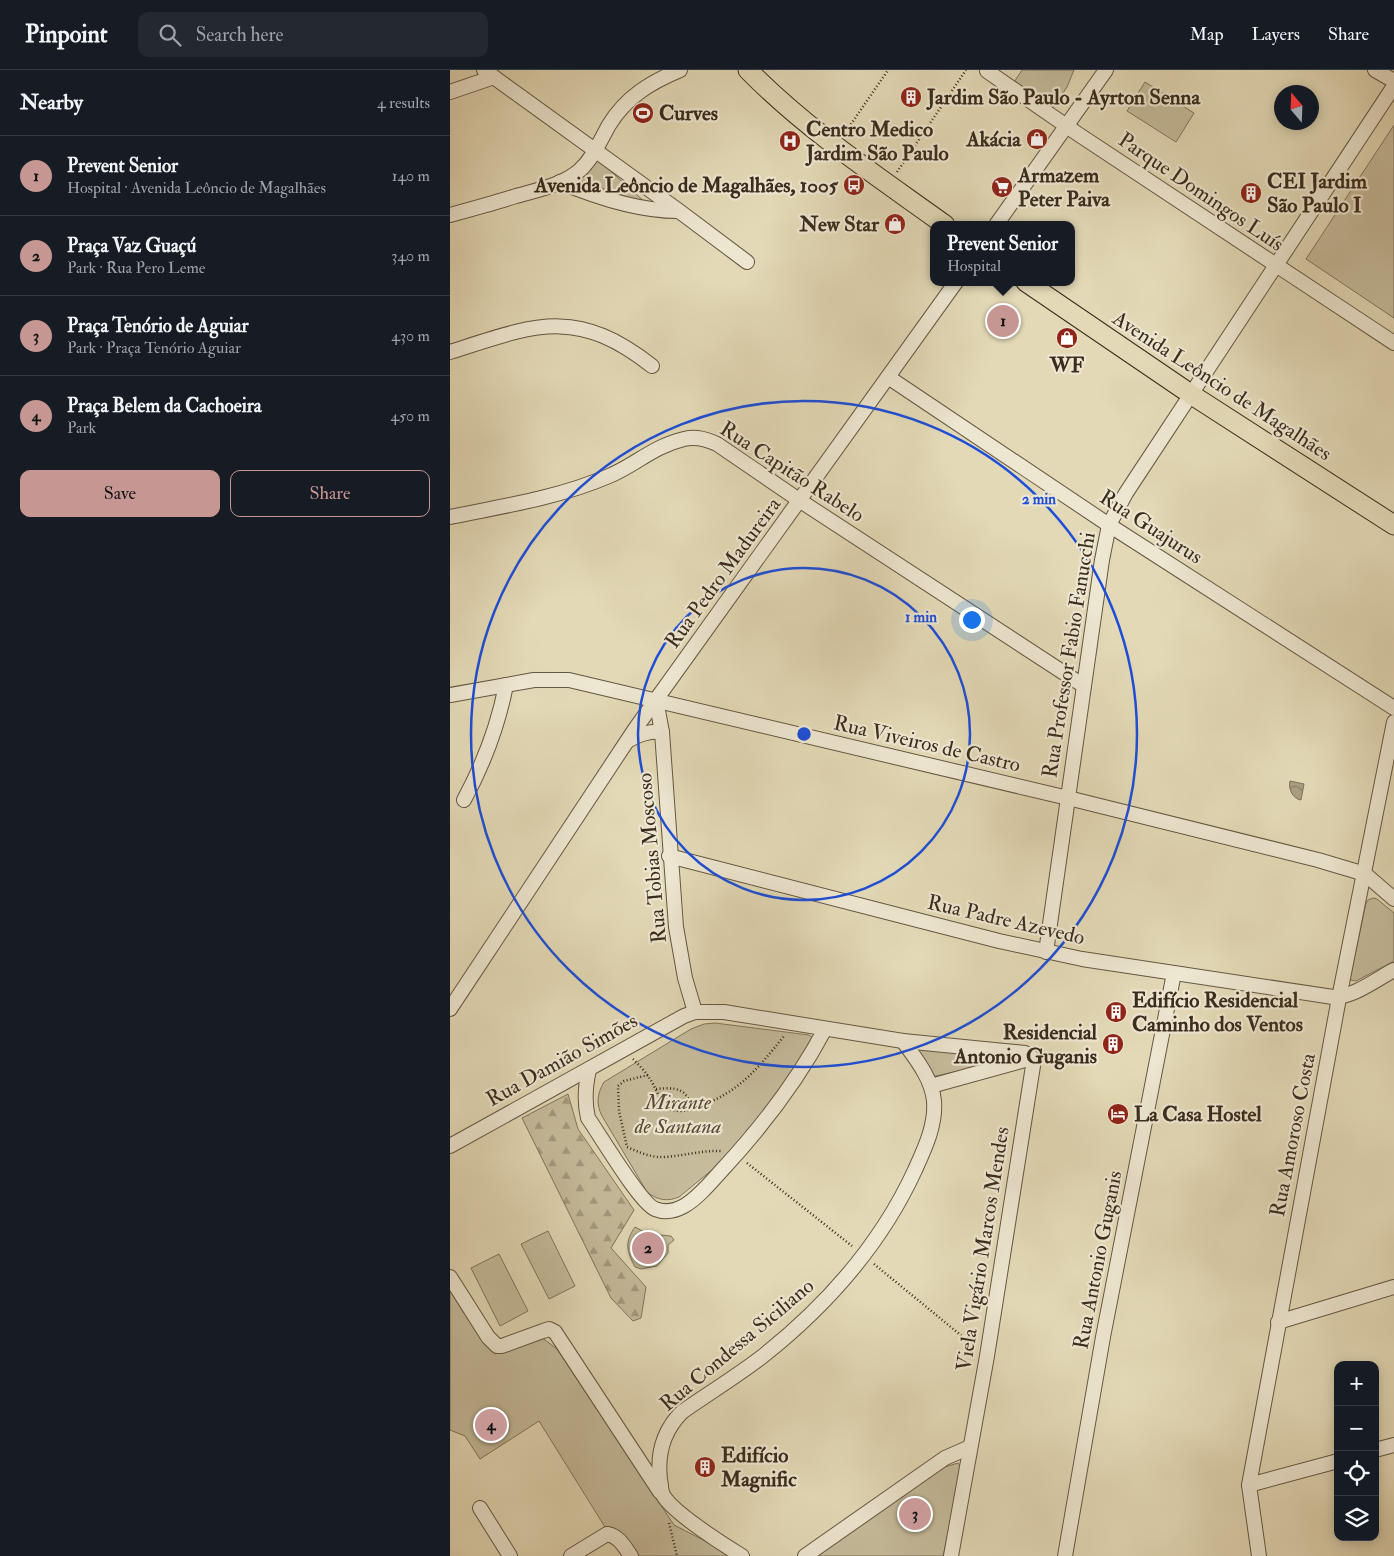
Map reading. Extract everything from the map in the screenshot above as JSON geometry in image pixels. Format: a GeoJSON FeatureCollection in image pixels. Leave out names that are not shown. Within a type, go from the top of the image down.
{"type":"FeatureCollection","features":[{"type":"Feature","properties":{"kind":"main road"},"geometry":{"type":"LineString","coordinates":[[748,70],[773,94],[836,146],[940,221]]}},
{"type":"Feature","properties":{"kind":"main road","name":"Avenida Leôncio de Magalhães"},"geometry":{"type":"LineString","coordinates":[[1032,286],[1192,395],[1394,525]]}},
{"type":"Feature","properties":{"kind":"street"},"geometry":{"type":"LineString","coordinates":[[450,216],[560,182],[580,171],[596,150],[619,111],[632,97],[648,85],[680,70]]}},
{"type":"Feature","properties":{"kind":"street"},"geometry":{"type":"LineString","coordinates":[[999,221],[1106,70]]}},
{"type":"Feature","properties":{"kind":"street"},"geometry":{"type":"LineString","coordinates":[[1375,70],[1394,81]]}},
{"type":"Feature","properties":{"kind":"street","name":"Parque Domingos Luís"},"geometry":{"type":"LineString","coordinates":[[987,71],[1066,126],[1394,343]]}},
{"type":"Feature","properties":{"kind":"street"},"geometry":{"type":"LineString","coordinates":[[450,92],[489,73],[680,210],[747,262]]}},
{"type":"Feature","properties":{"kind":"street","name":"Rua Professor Fabio Fanucchi"},"geometry":{"type":"LineString","coordinates":[[1046,952],[1102,560],[1109,525],[1126,493],[1394,86]]}},
{"type":"Feature","properties":{"kind":"street"},"geometry":{"type":"LineString","coordinates":[[560,182],[600,197],[644,207],[680,210]]}},
{"type":"Feature","properties":{"kind":"street","name":"Rua Pedro Madureira"},"geometry":{"type":"LineString","coordinates":[[450,1009],[656,700],[953,286]]}},
{"type":"Feature","properties":{"kind":"street"},"geometry":{"type":"LineString","coordinates":[[450,352],[506,334],[531,328],[560,325],[584,328],[609,338],[633,351],[652,366]]}},
{"type":"Feature","properties":{"kind":"street","name":"Rua Guajurus"},"geometry":{"type":"LineString","coordinates":[[888,377],[1109,525],[1394,708]]}},
{"type":"Feature","properties":{"kind":"street","name":"Rua Capitão Rabelo"},"geometry":{"type":"LineString","coordinates":[[450,517],[571,490],[611,475],[664,445],[686,438],[703,438],[717,444],[799,500],[1084,686]]}},
{"type":"Feature","properties":{"kind":"street","name":"Rua Viveiros de Castro"},"geometry":{"type":"LineString","coordinates":[[450,695],[534,680],[569,680],[1068,798],[1318,860],[1365,874]]}},
{"type":"Feature","properties":{"kind":"street"},"geometry":{"type":"LineString","coordinates":[[464,800],[485,757],[495,731],[506,685]]}},
{"type":"Feature","properties":{"kind":"street","name":"Rua Tobias Moscoso"},"geometry":{"type":"LineString","coordinates":[[656,700],[662,732],[669,856],[676,928],[685,978],[695,1012]]}},
{"type":"Feature","properties":{"kind":"street","name":"Rua Amoroso Costa"},"geometry":{"type":"LineString","coordinates":[[1259,1556],[1249,1485],[1339,998],[1394,722]]}},
{"type":"Feature","properties":{"kind":"street"},"geometry":{"type":"LineString","coordinates":[[628,741],[644,733],[662,732]]}},
{"type":"Feature","properties":{"kind":"street","name":"Rua Padre Azevedo"},"geometry":{"type":"LineString","coordinates":[[669,856],[1046,952],[1174,974],[1339,998]]}},
{"type":"Feature","properties":{"kind":"street"},"geometry":{"type":"LineString","coordinates":[[1365,874],[1394,899]]}},
{"type":"Feature","properties":{"kind":"street"},"geometry":{"type":"LineString","coordinates":[[1339,998],[1394,970]]}},
{"type":"Feature","properties":{"kind":"street","name":"Rua Antonio Guganis"},"geometry":{"type":"LineString","coordinates":[[1065,1556],[1103,1337],[1174,974]]}},
{"type":"Feature","properties":{"kind":"street"},"geometry":{"type":"LineString","coordinates":[[695,1012],[724,1012],[903,1041],[1025,1053],[1032,1058]]}},
{"type":"Feature","properties":{"kind":"street","name":"Rua Damião Simões"},"geometry":{"type":"LineString","coordinates":[[450,1146],[588,1070],[624,1048],[695,1012]]}},
{"type":"Feature","properties":{"kind":"street"},"geometry":{"type":"LineString","coordinates":[[588,1070],[585,1104],[588,1118],[641,1198],[653,1209],[663,1212],[675,1210],[685,1205],[708,1185],[736,1154],[796,1077],[825,1029]]}},
{"type":"Feature","properties":{"kind":"street","name":"Rua Condessa Siciliano"},"geometry":{"type":"LineString","coordinates":[[662,1494],[659,1467],[661,1448],[671,1423],[682,1412],[762,1356],[800,1324],[834,1290],[863,1256],[884,1226],[908,1184],[928,1142],[934,1116],[934,1102],[931,1086],[903,1041]]}},
{"type":"Feature","properties":{"kind":"street"},"geometry":{"type":"LineString","coordinates":[[931,1086],[1032,1058]]}},
{"type":"Feature","properties":{"kind":"street","name":"Viela Vigário Marcos Mendes"},"geometry":{"type":"LineString","coordinates":[[951,1556],[992,1327],[1033,1066],[1032,1058]]}},
{"type":"Feature","properties":{"kind":"street"},"geometry":{"type":"LineString","coordinates":[[450,1277],[488,1337],[497,1346],[502,1346],[543,1331],[552,1330],[662,1494],[682,1515],[742,1556]]}},
{"type":"Feature","properties":{"kind":"street"},"geometry":{"type":"LineString","coordinates":[[1278,1322],[1394,1287]]}},
{"type":"Feature","properties":{"kind":"street"},"geometry":{"type":"LineString","coordinates":[[1379,1449],[1394,1445]]}},
{"type":"Feature","properties":{"kind":"street"},"geometry":{"type":"LineString","coordinates":[[805,1556],[945,1458],[970,1447]]}},
{"type":"Feature","properties":{"kind":"street"},"geometry":{"type":"LineString","coordinates":[[1249,1485],[1334,1462]]}},
{"type":"Feature","properties":{"kind":"street"},"geometry":{"type":"LineString","coordinates":[[480,1508],[510,1556]]}},
{"type":"Feature","properties":{"kind":"street"},"geometry":{"type":"LineString","coordinates":[[571,1556],[607,1534],[618,1538],[631,1556]]}},
{"type":"Feature","properties":{"kind":"path"},"geometry":{"type":"LineString","coordinates":[[836,146],[888,70]]}},
{"type":"Feature","properties":{"kind":"path"},"geometry":{"type":"LineString","coordinates":[[889,184],[966,70]]}},
{"type":"Feature","properties":{"kind":"path"},"geometry":{"type":"LineString","coordinates":[[624,1048],[648,1075],[665,1105],[671,1110],[692,1109],[723,1097],[752,1075],[794,1023]]}},
{"type":"Feature","properties":{"kind":"path"},"geometry":{"type":"LineString","coordinates":[[648,1075],[624,1081],[618,1086],[619,1110],[627,1147],[642,1154],[663,1157],[705,1150],[736,1154]]}},
{"type":"Feature","properties":{"kind":"path"},"geometry":{"type":"LineString","coordinates":[[656,1089],[679,1089],[687,1095],[692,1109]]}},
{"type":"Feature","properties":{"kind":"path"},"geometry":{"type":"LineString","coordinates":[[669,1522],[677,1556]]}},
{"type":"Feature","properties":{"kind":"green space"},"geometry":{"type":"Polygon","coordinates":[[[1022,70],[1074,70],[1067,87],[1045,119],[1007,93],[1022,70]]]}},
{"type":"Feature","properties":{"kind":"green space"},"geometry":{"type":"Polygon","coordinates":[[[1145,82],[1194,113],[1176,142],[1127,111],[1145,82]]]}},
{"type":"Feature","properties":{"kind":"green space"},"geometry":{"type":"Polygon","coordinates":[[[1394,125],[1394,318],[1306,259],[1394,125]]]}},
{"type":"Feature","properties":{"kind":"green space"},"geometry":{"type":"Polygon","coordinates":[[[594,156],[647,204],[578,180],[594,156]]]}},
{"type":"Feature","properties":{"kind":"green space"},"geometry":{"type":"Polygon","coordinates":[[[1373,898],[1377,899],[1394,913],[1394,961],[1356,981],[1350,980],[1366,903],[1373,898]]]}},
{"type":"Feature","properties":{"kind":"green space","name":"Mirante de Santana"},"geometry":{"type":"Polygon","coordinates":[[[715,1023],[809,1035],[814,1039],[814,1043],[734,1152],[679,1197],[666,1200],[655,1197],[647,1192],[602,1116],[598,1103],[600,1091],[604,1082],[691,1029],[704,1024],[715,1023]]]}},
{"type":"Feature","properties":{"kind":"green space"},"geometry":{"type":"Polygon","coordinates":[[[911,1047],[953,1051],[1010,1060],[931,1077],[911,1047]]]}},
{"type":"Feature","properties":{"kind":"green space"},"geometry":{"type":"Polygon","coordinates":[[[568,1094],[578,1129],[634,1210],[611,1248],[646,1287],[641,1318],[633,1321],[611,1298],[522,1118],[568,1094]]]}},
{"type":"Feature","properties":{"kind":"green space"},"geometry":{"type":"Polygon","coordinates":[[[635,1227],[648,1234],[671,1236],[674,1240],[668,1245],[668,1253],[657,1266],[641,1269],[635,1267],[630,1256],[628,1242],[635,1227]]]}},
{"type":"Feature","properties":{"kind":"green space"},"geometry":{"type":"Polygon","coordinates":[[[548,1231],[575,1286],[549,1299],[521,1244],[548,1231]]]}},
{"type":"Feature","properties":{"kind":"green space"},"geometry":{"type":"Polygon","coordinates":[[[499,1254],[528,1311],[500,1326],[471,1268],[499,1254]]]}},
{"type":"Feature","properties":{"kind":"green space"},"geometry":{"type":"Polygon","coordinates":[[[450,1289],[495,1354],[541,1337],[557,1349],[674,1525],[734,1556],[623,1556],[539,1421],[480,1459],[465,1436],[450,1430],[450,1289]]]}},
{"type":"Feature","properties":{"kind":"green space"},"geometry":{"type":"Polygon","coordinates":[[[958,1463],[963,1471],[943,1556],[816,1556],[945,1467],[958,1463]]]}},
{"type":"Feature","properties":{"kind":"water"},"geometry":{"type":"Polygon","coordinates":[[[1290,781],[1304,784],[1301,800],[1292,793],[1290,781]]]}},
{"type":"Feature","properties":{"kind":"place","name":"Jardim São Paulo - Ayrton Senna"},"geometry":{"type":"Point","coordinates":[911,97]}},
{"type":"Feature","properties":{"kind":"place","name":"Curves"},"geometry":{"type":"Point","coordinates":[643,113]}},
{"type":"Feature","properties":{"kind":"place","name":"Akácia"},"geometry":{"type":"Point","coordinates":[1037,139]}},
{"type":"Feature","properties":{"kind":"place","name":"Centro Medico Jardim São Paulo"},"geometry":{"type":"Point","coordinates":[790,141]}},
{"type":"Feature","properties":{"kind":"place","name":"Avenida Leôncio de Magalhães, 1005"},"geometry":{"type":"Point","coordinates":[854,185]}},
{"type":"Feature","properties":{"kind":"place","name":"Armazem Peter Paiva"},"geometry":{"type":"Point","coordinates":[1002,187]}},
{"type":"Feature","properties":{"kind":"place","name":"CEI Jardim São Paulo I"},"geometry":{"type":"Point","coordinates":[1251,193]}},
{"type":"Feature","properties":{"kind":"place","name":"New Star"},"geometry":{"type":"Point","coordinates":[895,224]}},
{"type":"Feature","properties":{"kind":"place","name":"Prevent Senior"},"geometry":{"type":"Point","coordinates":[1003,321]}},
{"type":"Feature","properties":{"kind":"place","name":"WF"},"geometry":{"type":"Point","coordinates":[1067,338]}},
{"type":"Feature","properties":{"kind":"place","name":"Edifício Residencial Caminho dos Ventos"},"geometry":{"type":"Point","coordinates":[1116,1012]}},
{"type":"Feature","properties":{"kind":"place","name":"Residencial Antonio Guganis"},"geometry":{"type":"Point","coordinates":[1113,1044]}},
{"type":"Feature","properties":{"kind":"place","name":"La Casa Hostel"},"geometry":{"type":"Point","coordinates":[1118,1114]}},
{"type":"Feature","properties":{"kind":"place","name":"Praça Vaz Guaçú"},"geometry":{"type":"Point","coordinates":[648,1248]}},
{"type":"Feature","properties":{"kind":"place","name":"Praça Belem da Cachoeira"},"geometry":{"type":"Point","coordinates":[491,1425]}},
{"type":"Feature","properties":{"kind":"place","name":"Edifício Magnific"},"geometry":{"type":"Point","coordinates":[705,1467]}},
{"type":"Feature","properties":{"kind":"place","name":"Praça Tenório de Aguiar"},"geometry":{"type":"Point","coordinates":[915,1514]}}]}
